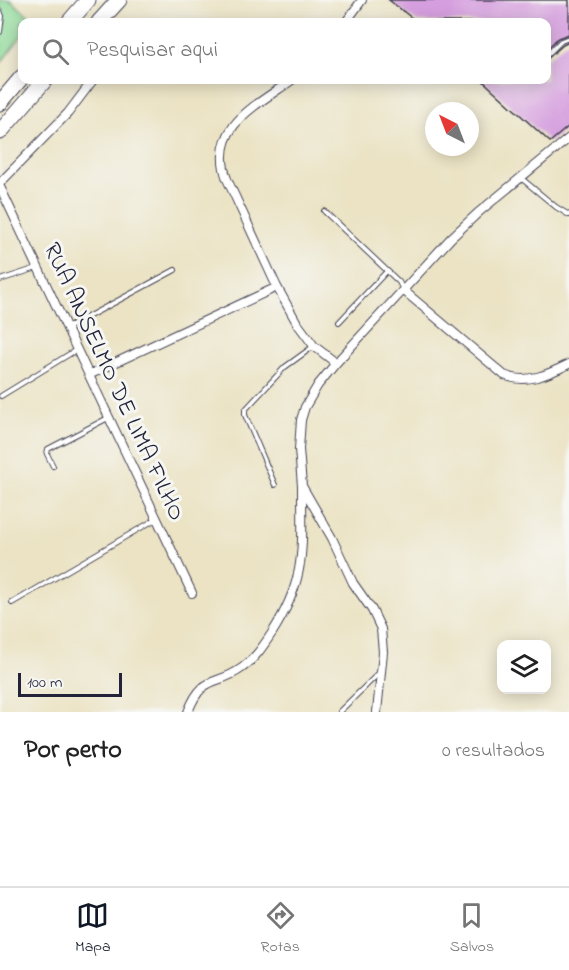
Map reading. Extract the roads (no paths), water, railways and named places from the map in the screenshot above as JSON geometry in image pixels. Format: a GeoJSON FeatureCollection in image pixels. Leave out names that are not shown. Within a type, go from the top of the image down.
{"type":"FeatureCollection","features":[{"type":"Feature","properties":{"kind":"highway"},"geometry":{"type":"LineString","coordinates":[[72,18],[88,0]]}},
{"type":"Feature","properties":{"kind":"highway"},"geometry":{"type":"LineString","coordinates":[[97,18],[113,0]]}},
{"type":"Feature","properties":{"kind":"highway"},"geometry":{"type":"LineString","coordinates":[[103,18],[119,0]]}},
{"type":"Feature","properties":{"kind":"highway"},"geometry":{"type":"LineString","coordinates":[[0,103],[18,82]]}},
{"type":"Feature","properties":{"kind":"highway"},"geometry":{"type":"LineString","coordinates":[[0,132],[42,84]]}},
{"type":"Feature","properties":{"kind":"street"},"geometry":{"type":"LineString","coordinates":[[349,18],[362,0]]}},
{"type":"Feature","properties":{"kind":"street"},"geometry":{"type":"LineString","coordinates":[[0,185],[68,113],[90,84]]}},
{"type":"Feature","properties":{"kind":"street"},"geometry":{"type":"LineString","coordinates":[[286,84],[263,98],[228,134],[221,150],[221,159],[226,179],[277,287],[297,323],[314,346],[336,363]]}},
{"type":"Feature","properties":{"kind":"street"},"geometry":{"type":"LineString","coordinates":[[188,712],[195,696],[205,684],[236,672],[249,663],[266,642],[289,605],[301,562],[302,486],[299,449],[303,413],[318,385],[469,220],[569,138]]}},
{"type":"Feature","properties":{"kind":"street","name":"RUA ANSELMO DE LIMA FILHO"},"geometry":{"type":"LineString","coordinates":[[0,185],[192,593]]}},
{"type":"Feature","properties":{"kind":"street"},"geometry":{"type":"LineString","coordinates":[[89,375],[277,287]]}},
{"type":"Feature","properties":{"kind":"street"},"geometry":{"type":"LineString","coordinates":[[403,290],[504,375],[531,379],[569,364]]}},
{"type":"Feature","properties":{"kind":"street"},"geometry":{"type":"LineString","coordinates":[[302,486],[332,538],[353,583],[377,620],[383,641],[377,712]]}},
{"type":"Feature","properties":{"kind":"lane"},"geometry":{"type":"LineString","coordinates":[[0,11],[2,16],[0,32]]}},
{"type":"Feature","properties":{"kind":"lane"},"geometry":{"type":"LineString","coordinates":[[551,51],[561,41],[569,38]]}},
{"type":"Feature","properties":{"kind":"lane"},"geometry":{"type":"LineString","coordinates":[[521,178],[569,215]]}},
{"type":"Feature","properties":{"kind":"lane"},"geometry":{"type":"LineString","coordinates":[[324,211],[399,282],[403,290]]}},
{"type":"Feature","properties":{"kind":"lane"},"geometry":{"type":"LineString","coordinates":[[0,280],[38,268]]}},
{"type":"Feature","properties":{"kind":"lane"},"geometry":{"type":"LineString","coordinates":[[67,328],[175,270]]}},
{"type":"Feature","properties":{"kind":"lane"},"geometry":{"type":"LineString","coordinates":[[339,322],[387,272]]}},
{"type":"Feature","properties":{"kind":"lane"},"geometry":{"type":"LineString","coordinates":[[275,485],[245,415],[245,410],[285,367],[314,346]]}},
{"type":"Feature","properties":{"kind":"lane"},"geometry":{"type":"LineString","coordinates":[[2,396],[76,349]]}},
{"type":"Feature","properties":{"kind":"lane"},"geometry":{"type":"LineString","coordinates":[[52,466],[47,454],[48,449],[109,417]]}},
{"type":"Feature","properties":{"kind":"lane"},"geometry":{"type":"LineString","coordinates":[[12,603],[157,519]]}},
{"type":"Feature","properties":{"kind":"lane"},"geometry":{"type":"LineString","coordinates":[[339,712],[381,671]]}}]}
